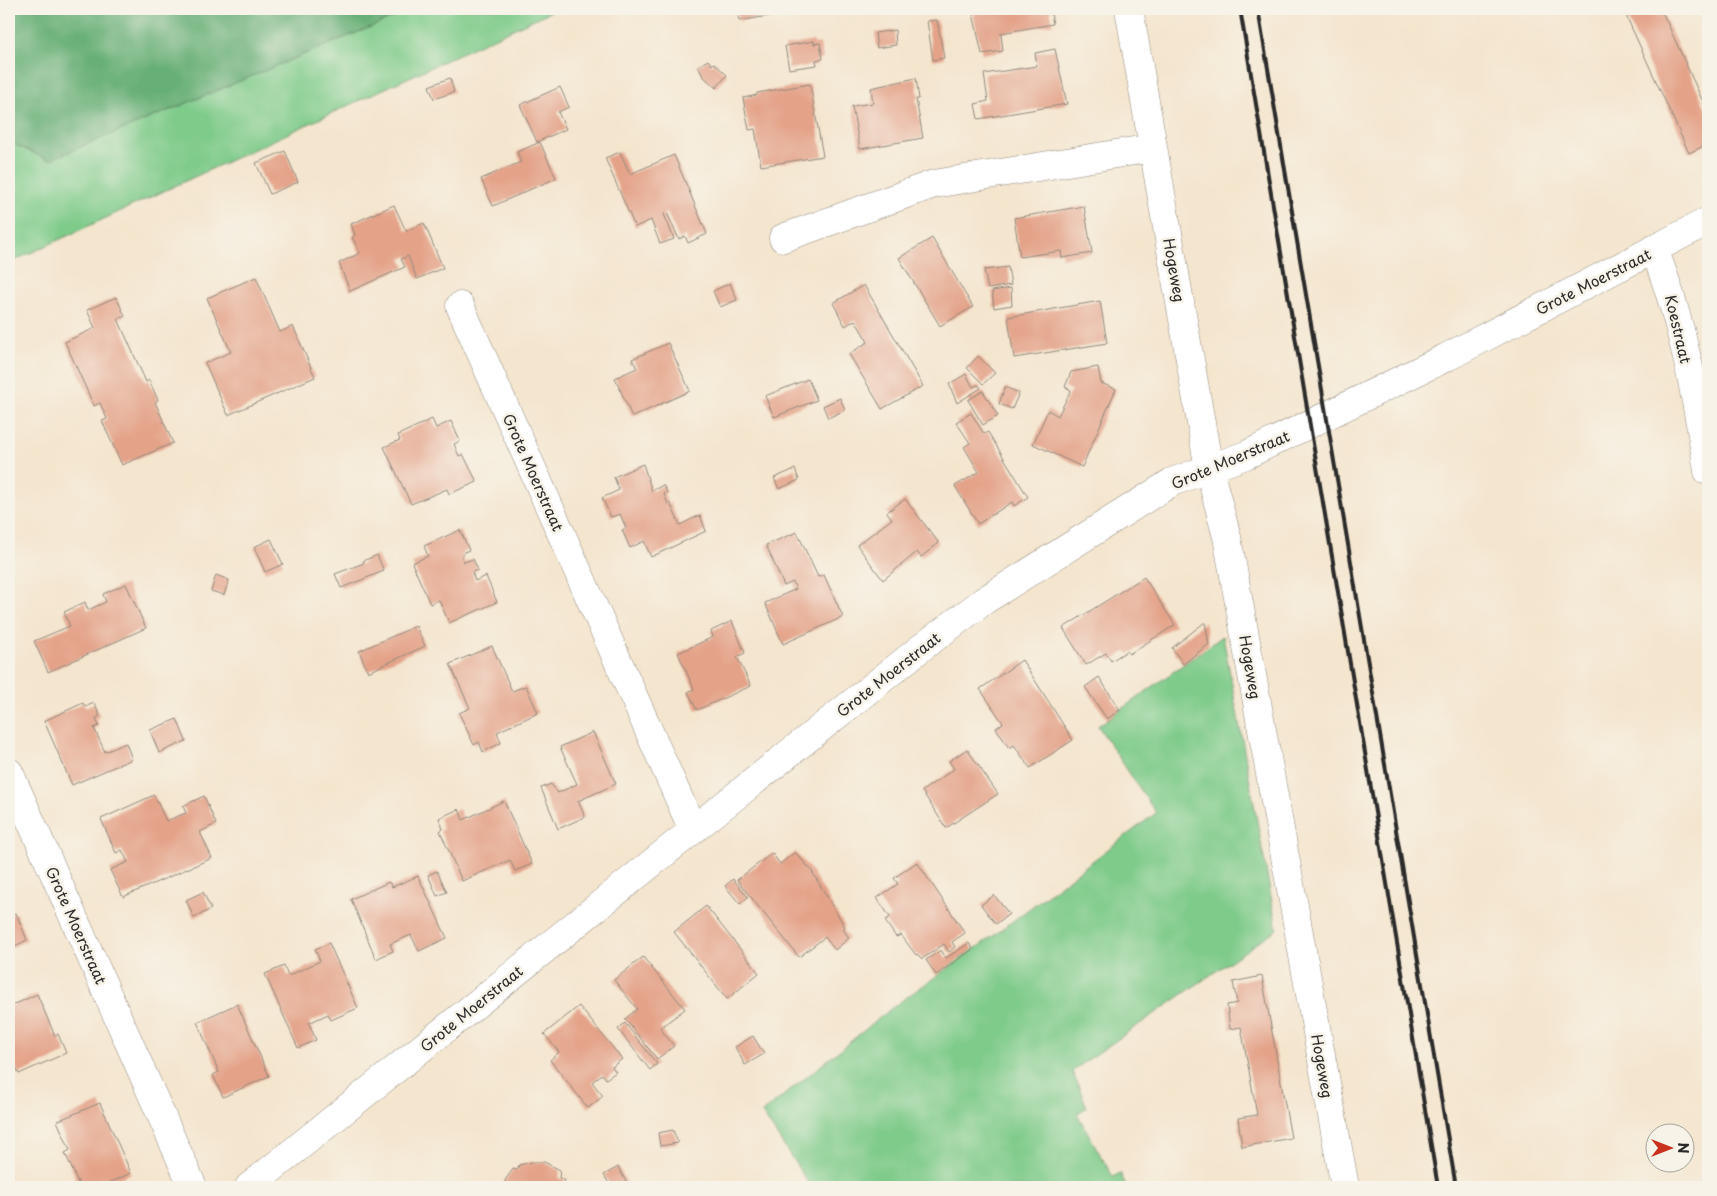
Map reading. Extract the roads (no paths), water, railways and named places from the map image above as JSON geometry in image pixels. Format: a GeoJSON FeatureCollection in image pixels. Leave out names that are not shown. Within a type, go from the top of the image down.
{"type":"FeatureCollection","features":[{"type":"Feature","properties":{"kind":"street","name":"Hogeweg"},"geometry":{"type":"LineString","coordinates":[[1129,9],[1209,469],[1227,537],[1345,1187]]}},
{"type":"Feature","properties":{"kind":"street"},"geometry":{"type":"LineString","coordinates":[[783,238],[934,184],[1152,148]]}},
{"type":"Feature","properties":{"kind":"street","name":"Grote Moerstraat"},"geometry":{"type":"LineString","coordinates":[[249,1187],[692,830],[921,648],[985,600],[1172,482],[1246,455],[1430,365],[1708,222]]}},
{"type":"Feature","properties":{"kind":"street","name":"Koestraat"},"geometry":{"type":"LineString","coordinates":[[1654,249],[1666,280],[1679,325],[1708,471]]}},
{"type":"Feature","properties":{"kind":"street","name":"Grote Moerstraat"},"geometry":{"type":"LineString","coordinates":[[460,306],[692,830]]}},
{"type":"Feature","properties":{"kind":"street","name":"Grote Moerstraat"},"geometry":{"type":"LineString","coordinates":[[9,772],[193,1187]]}},
{"type":"Feature","properties":{"kind":"railway"},"geometry":{"type":"LineString","coordinates":[[1240,9],[1438,1187]]}},
{"type":"Feature","properties":{"kind":"railway"},"geometry":{"type":"LineString","coordinates":[[1258,9],[1456,1187]]}}]}
